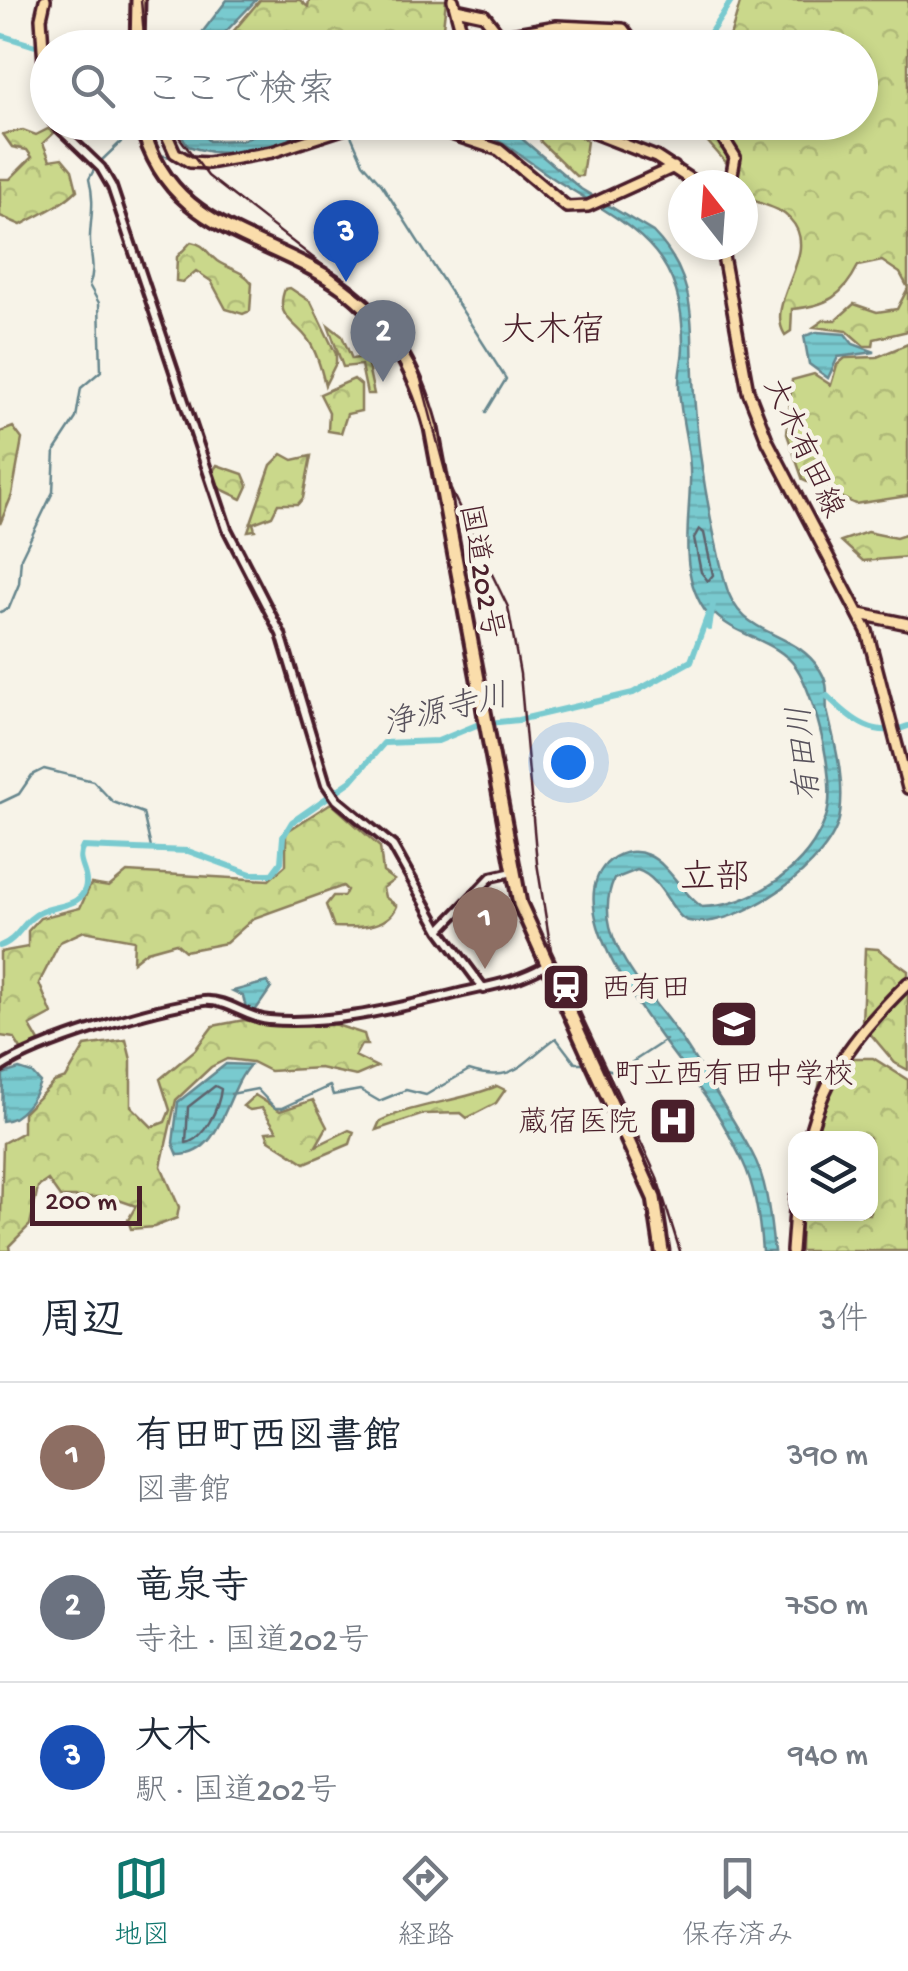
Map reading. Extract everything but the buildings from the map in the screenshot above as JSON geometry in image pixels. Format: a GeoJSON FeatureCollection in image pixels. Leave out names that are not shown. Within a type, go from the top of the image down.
{"type":"FeatureCollection","features":[{"type":"Feature","properties":{"kind":"highway"},"geometry":{"type":"LineString","coordinates":[[137,30],[138,0]]}},
{"type":"Feature","properties":{"kind":"highway","name":"国道202号"},"geometry":{"type":"LineString","coordinates":[[148,140],[156,161],[191,205],[238,237],[344,289],[378,320],[410,366],[431,428],[513,872],[545,966],[648,1183],[661,1226],[662,1251]]}},
{"type":"Feature","properties":{"kind":"main road"},"geometry":{"type":"LineString","coordinates":[[43,30],[46,0]]}},
{"type":"Feature","properties":{"kind":"main road"},"geometry":{"type":"LineString","coordinates":[[454,5],[461,30]]}},
{"type":"Feature","properties":{"kind":"main road"},"geometry":{"type":"LineString","coordinates":[[454,5],[484,15],[495,30]]}},
{"type":"Feature","properties":{"kind":"main road"},"geometry":{"type":"LineString","coordinates":[[534,30],[557,26],[625,30]]}},
{"type":"Feature","properties":{"kind":"main road"},"geometry":{"type":"LineString","coordinates":[[168,140],[174,153],[190,162],[208,164],[272,152],[309,140]]}},
{"type":"Feature","properties":{"kind":"main road"},"geometry":{"type":"LineString","coordinates":[[471,140],[499,150],[559,204],[577,208],[674,167]]}},
{"type":"Feature","properties":{"kind":"main road"},"geometry":{"type":"LineString","coordinates":[[609,140],[678,170]]}},
{"type":"Feature","properties":{"kind":"main road"},"geometry":{"type":"LineString","coordinates":[[724,140],[735,157],[733,170]]}},
{"type":"Feature","properties":{"kind":"main road","name":"大木有田線"},"geometry":{"type":"LineString","coordinates":[[724,260],[748,392],[768,442],[860,614],[908,788]]}},
{"type":"Feature","properties":{"kind":"main road"},"geometry":{"type":"LineString","coordinates":[[860,614],[908,624]]}},
{"type":"Feature","properties":{"kind":"main road"},"geometry":{"type":"LineString","coordinates":[[811,1131],[832,1073],[876,1014],[908,983]]}},
{"type":"Feature","properties":{"kind":"main road"},"geometry":{"type":"LineString","coordinates":[[792,1251],[794,1221]]}},
{"type":"Feature","properties":{"kind":"street"},"geometry":{"type":"LineString","coordinates":[[72,140],[101,168],[112,187],[219,506],[280,634],[329,790],[393,846],[440,930],[484,990]]}},
{"type":"Feature","properties":{"kind":"street"},"geometry":{"type":"LineString","coordinates":[[440,930],[490,877],[513,872]]}},
{"type":"Feature","properties":{"kind":"street"},"geometry":{"type":"LineString","coordinates":[[0,1068],[77,1034],[204,1001],[273,1020],[382,1012],[517,981],[545,966]]}},
{"type":"Feature","properties":{"kind":"green space"},"geometry":{"type":"Polygon","coordinates":[[[260,0],[300,0],[308,7],[309,0],[446,0],[443,28],[435,30],[234,30],[260,0]]]}},
{"type":"Feature","properties":{"kind":"green space"},"geometry":{"type":"Polygon","coordinates":[[[741,0],[908,0],[908,288],[900,273],[882,261],[858,266],[832,298],[792,309],[791,331],[785,335],[780,322],[781,307],[797,262],[798,232],[785,214],[758,202],[758,170],[731,170],[706,140],[878,140],[878,30],[732,30],[741,0]]]}},
{"type":"Feature","properties":{"kind":"green space"},"geometry":{"type":"Polygon","coordinates":[[[23,130],[30,133],[30,140],[46,140],[43,143],[50,160],[62,158],[72,170],[77,190],[21,225],[0,216],[0,179],[10,179],[32,157],[27,150],[12,147],[3,134],[23,130]]]}},
{"type":"Feature","properties":{"kind":"green space"},"geometry":{"type":"Polygon","coordinates":[[[587,141],[582,176],[576,176],[541,142],[587,141]]]}},
{"type":"Feature","properties":{"kind":"green space"},"geometry":{"type":"Polygon","coordinates":[[[191,242],[248,278],[252,283],[250,311],[243,314],[226,309],[211,281],[196,271],[183,282],[176,281],[177,257],[191,242]]]}},
{"type":"Feature","properties":{"kind":"green space"},"geometry":{"type":"Polygon","coordinates":[[[290,288],[311,302],[336,354],[336,363],[325,385],[312,346],[284,313],[282,299],[285,289],[290,288]]]}},
{"type":"Feature","properties":{"kind":"green space"},"geometry":{"type":"Polygon","coordinates":[[[908,288],[908,331],[874,339],[873,346],[864,346],[847,331],[814,327],[824,320],[836,320],[854,304],[877,312],[897,309],[908,288]]]}},
{"type":"Feature","properties":{"kind":"green space"},"geometry":{"type":"Polygon","coordinates":[[[328,325],[342,336],[352,359],[366,357],[374,394],[367,394],[361,365],[343,367],[328,325]]]}},
{"type":"Feature","properties":{"kind":"green space"},"geometry":{"type":"Polygon","coordinates":[[[908,344],[908,496],[855,504],[803,480],[787,434],[792,380],[814,374],[831,385],[837,365],[845,358],[877,357],[908,344]]]}},
{"type":"Feature","properties":{"kind":"green space"},"geometry":{"type":"Polygon","coordinates":[[[354,379],[361,385],[361,411],[347,414],[341,433],[328,431],[329,412],[320,394],[354,379]]]}},
{"type":"Feature","properties":{"kind":"green space"},"geometry":{"type":"Polygon","coordinates":[[[13,427],[22,439],[12,495],[0,524],[0,432],[13,427]]]}},
{"type":"Feature","properties":{"kind":"green space"},"geometry":{"type":"Polygon","coordinates":[[[282,454],[293,460],[311,456],[303,498],[298,504],[278,504],[272,516],[253,523],[255,530],[248,531],[271,465],[282,454]]]}},
{"type":"Feature","properties":{"kind":"green space"},"geometry":{"type":"Polygon","coordinates":[[[217,465],[243,474],[248,486],[242,499],[219,488],[211,474],[217,465]]]}},
{"type":"Feature","properties":{"kind":"green space"},"geometry":{"type":"Polygon","coordinates":[[[867,532],[896,538],[908,534],[908,557],[863,561],[841,541],[867,532]]]}},
{"type":"Feature","properties":{"kind":"green space"},"geometry":{"type":"Polygon","coordinates":[[[331,803],[380,847],[383,872],[394,880],[383,888],[385,897],[397,906],[386,919],[370,926],[334,927],[326,905],[333,896],[344,896],[347,890],[343,886],[254,918],[226,943],[185,951],[176,943],[147,951],[133,962],[134,940],[84,931],[60,942],[39,983],[52,1014],[30,1026],[41,1045],[22,1051],[14,1038],[0,1036],[0,952],[28,947],[28,931],[40,918],[80,908],[91,884],[109,887],[127,872],[269,880],[286,865],[286,832],[331,803]]]}},
{"type":"Feature","properties":{"kind":"green space"},"geometry":{"type":"Polygon","coordinates":[[[865,948],[878,949],[908,971],[908,978],[862,1024],[865,948]]]}},
{"type":"Feature","properties":{"kind":"green space"},"geometry":{"type":"Polygon","coordinates":[[[908,988],[908,1070],[895,1063],[868,1031],[908,988]]]}},
{"type":"Feature","properties":{"kind":"green space"},"geometry":{"type":"Polygon","coordinates":[[[244,1020],[266,1024],[324,1021],[364,1034],[367,1045],[361,1045],[355,1056],[377,1067],[356,1076],[320,1068],[270,1071],[252,1062],[227,1059],[211,1067],[176,1100],[161,1166],[179,1207],[177,1218],[154,1227],[131,1229],[128,1220],[136,1206],[110,1197],[60,1197],[48,1180],[38,1187],[30,1225],[9,1246],[10,1251],[0,1251],[3,1143],[23,1132],[23,1113],[54,1082],[66,1078],[85,1046],[126,1040],[131,1060],[131,1106],[152,1127],[165,1122],[170,1110],[160,1079],[195,1050],[213,1026],[244,1020]]]}},
{"type":"Feature","properties":{"kind":"green space"},"geometry":{"type":"Polygon","coordinates":[[[846,1058],[873,1058],[908,1080],[908,1251],[800,1251],[801,1221],[878,1221],[878,1131],[810,1131],[820,1081],[846,1058]]]}},
{"type":"Feature","properties":{"kind":"green space"},"geometry":{"type":"Polygon","coordinates":[[[497,1086],[505,1090],[496,1103],[467,1118],[461,1113],[424,1114],[376,1130],[380,1121],[394,1115],[497,1086]]]}},
{"type":"Feature","properties":{"kind":"green space"},"geometry":{"type":"Polygon","coordinates":[[[255,1095],[280,1111],[313,1100],[327,1127],[316,1146],[349,1130],[354,1132],[350,1144],[305,1163],[269,1140],[266,1132],[277,1131],[262,1108],[250,1110],[243,1106],[255,1095]]]}},
{"type":"Feature","properties":{"kind":"water"},"geometry":{"type":"Polygon","coordinates":[[[227,0],[256,0],[227,30],[204,30],[227,0]]]}},
{"type":"Feature","properties":{"kind":"water"},"geometry":{"type":"Polygon","coordinates":[[[184,140],[288,140],[238,153],[188,146],[184,140]]]}},
{"type":"Feature","properties":{"kind":"water"},"geometry":{"type":"Polygon","coordinates":[[[497,140],[523,140],[581,189],[653,232],[668,250],[668,260],[674,260],[679,270],[690,309],[698,442],[725,582],[742,614],[809,656],[825,682],[840,775],[840,814],[834,833],[803,872],[757,904],[709,921],[683,918],[654,881],[637,870],[614,879],[608,901],[609,923],[628,966],[683,1041],[752,1153],[762,1176],[774,1251],[762,1251],[751,1183],[725,1126],[630,993],[610,956],[596,921],[594,889],[606,864],[631,852],[656,859],[702,907],[741,900],[760,891],[793,867],[818,835],[829,803],[827,763],[817,718],[796,667],[778,650],[732,627],[713,612],[708,615],[692,584],[687,551],[690,471],[679,384],[681,313],[664,264],[631,229],[497,140]]]}},
{"type":"Feature","properties":{"kind":"water"},"geometry":{"type":"Polygon","coordinates":[[[817,332],[845,334],[853,344],[875,352],[838,357],[828,378],[809,364],[804,336],[817,332]]]}},
{"type":"Feature","properties":{"kind":"water"},"geometry":{"type":"Polygon","coordinates":[[[267,982],[271,988],[255,1011],[246,1008],[243,996],[233,991],[267,982]]]}},
{"type":"Feature","properties":{"kind":"water"},"geometry":{"type":"Polygon","coordinates":[[[226,1064],[250,1065],[214,1134],[193,1152],[178,1155],[173,1143],[178,1102],[226,1064]]]}},
{"type":"Feature","properties":{"kind":"water"},"geometry":{"type":"Polygon","coordinates":[[[19,1069],[32,1073],[40,1082],[26,1107],[2,1121],[3,1074],[19,1069]]]}},
{"type":"Feature","properties":{"kind":"waterway"},"geometry":{"type":"LineString","coordinates":[[712,30],[732,0]]}},
{"type":"Feature","properties":{"kind":"waterway"},"geometry":{"type":"LineString","coordinates":[[0,35],[30,44]]}},
{"type":"Feature","properties":{"kind":"waterway"},"geometry":{"type":"LineString","coordinates":[[100,162],[123,140]]}},
{"type":"Feature","properties":{"kind":"waterway"},"geometry":{"type":"LineString","coordinates":[[353,140],[363,163],[382,185],[506,379],[486,412]]}},
{"type":"Feature","properties":{"kind":"waterway"},"geometry":{"type":"LineString","coordinates":[[159,155],[171,157]]}},
{"type":"Feature","properties":{"kind":"waterway"},"geometry":{"type":"LineString","coordinates":[[0,612],[9,608],[19,584],[21,558],[53,492],[55,450],[76,418],[81,388],[101,371],[99,303],[89,285],[93,266],[89,179],[95,168]]}},
{"type":"Feature","properties":{"kind":"waterway","name":"浄源寺川"},"geometry":{"type":"LineString","coordinates":[[0,946],[35,915],[80,897],[86,884],[80,857],[83,847],[188,851],[251,874],[272,874],[281,862],[283,837],[292,822],[351,781],[384,743],[438,741],[479,724],[518,720],[633,693],[691,661],[708,615],[709,628],[713,604]]}},
{"type":"Feature","properties":{"kind":"waterway","name":"有田川"},"geometry":{"type":"LineString","coordinates":[[827,696],[854,719],[873,728],[895,730],[908,726]]}},
{"type":"Feature","properties":{"kind":"waterway"},"geometry":{"type":"LineString","coordinates":[[0,803],[19,794],[32,775],[44,769],[93,781],[113,802],[143,813],[151,848]]}},
{"type":"Feature","properties":{"kind":"waterway"},"geometry":{"type":"LineString","coordinates":[[231,1094],[257,1089],[275,1108],[330,1086],[333,1095],[360,1090],[379,1101],[406,1090],[426,1095],[469,1070],[508,1073],[556,1038],[575,1063],[587,1063]]}},
{"type":"Feature","properties":{"kind":"waterway"},"geometry":{"type":"LineString","coordinates":[[600,1067],[617,1072],[666,1040]]}},
{"type":"Feature","properties":{"kind":"railway"},"geometry":{"type":"LineString","coordinates":[[141,0],[144,30]]}},
{"type":"Feature","properties":{"kind":"railway"},"geometry":{"type":"LineString","coordinates":[[181,140],[208,176],[370,302],[393,328],[419,372],[449,486],[508,607],[520,674],[537,863],[551,950],[656,1175],[680,1251]]}},
{"type":"Feature","properties":{"kind":"place","name":"大木"},"geometry":{"type":"Point","coordinates":[346,282]}},
{"type":"Feature","properties":{"kind":"place","name":"竜泉寺"},"geometry":{"type":"Point","coordinates":[383,382]}},
{"type":"Feature","properties":{"kind":"place","name":"有田町西図書館"},"geometry":{"type":"Point","coordinates":[485,969]}},
{"type":"Feature","properties":{"kind":"place","name":"西有田"},"geometry":{"type":"Point","coordinates":[566,987]}},
{"type":"Feature","properties":{"kind":"place","name":"町立西有田中学校"},"geometry":{"type":"Point","coordinates":[734,1024]}},
{"type":"Feature","properties":{"kind":"place","name":"蔵宿医院"},"geometry":{"type":"Point","coordinates":[673,1121]}},
{"type":"Feature","properties":{"kind":"district","name":"大木宿"},"geometry":{"type":"Point","coordinates":[553,328]}},
{"type":"Feature","properties":{"kind":"district","name":"立部"},"geometry":{"type":"Point","coordinates":[715,875]}}]}
